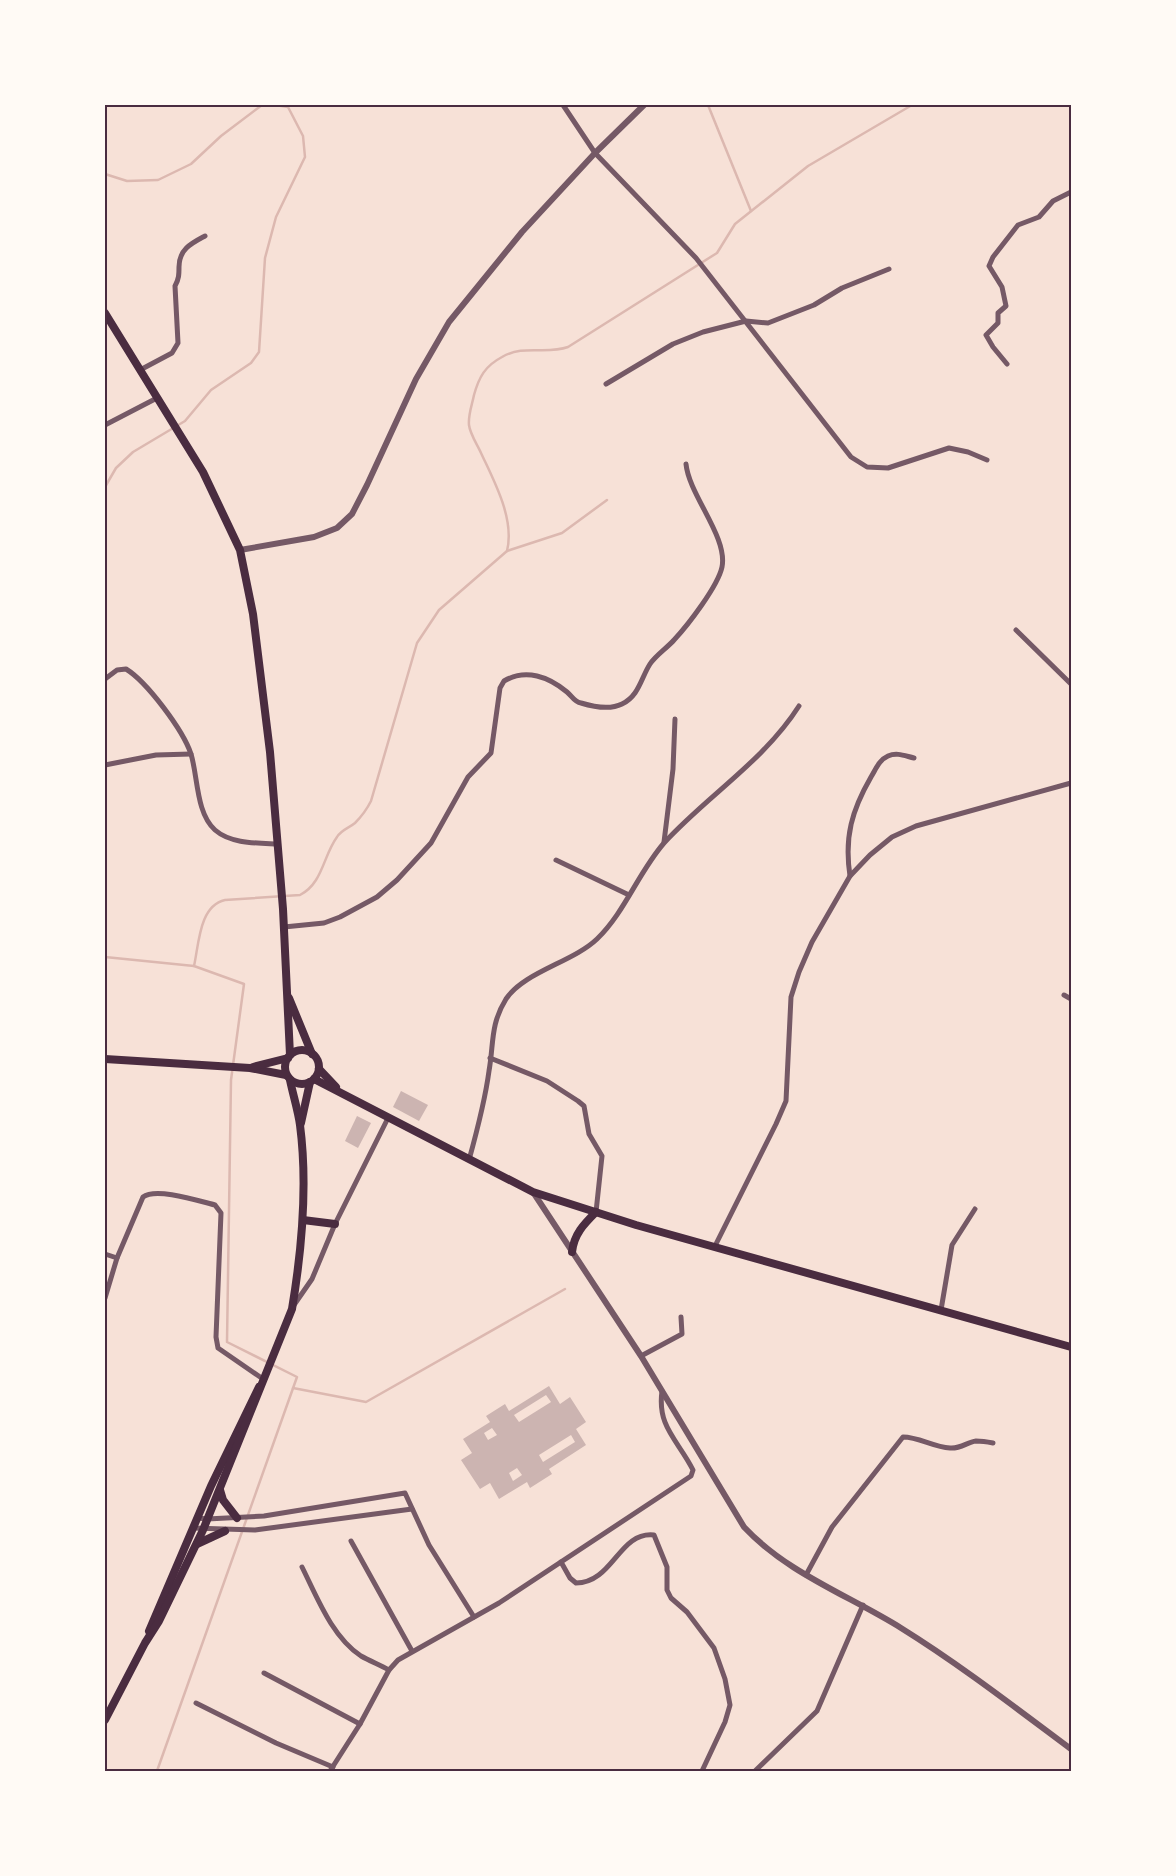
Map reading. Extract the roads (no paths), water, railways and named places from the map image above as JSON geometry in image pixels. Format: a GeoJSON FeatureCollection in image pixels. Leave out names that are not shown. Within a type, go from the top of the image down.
{"type":"FeatureCollection","features":[{"type":"Feature","properties":{"kind":"main road"},"geometry":{"type":"LineString","coordinates":[[105,313],[204,472],[240,550],[253,614],[270,752],[284,926],[289,1056],[285,1066],[300,1125],[303,1220],[292,1309],[263,1379],[254,1394],[154,1616],[145,1643]]}},
{"type":"Feature","properties":{"kind":"main road"},"geometry":{"type":"LineString","coordinates":[[287,992],[319,1069],[340,1090]]}},
{"type":"Feature","properties":{"kind":"main road"},"geometry":{"type":"LineString","coordinates":[[246,1067],[304,1051],[312,1054]]}},
{"type":"Feature","properties":{"kind":"main road"},"geometry":{"type":"LineString","coordinates":[[105,1060],[246,1067],[288,1078],[300,1084],[312,1080],[340,1090],[388,1118],[533,1192],[596,1212],[1071,1347]]}},
{"type":"Feature","properties":{"kind":"main road"},"geometry":{"type":"LineString","coordinates":[[300,1125],[312,1080],[319,1069]]}},
{"type":"Feature","properties":{"kind":"main road"},"geometry":{"type":"LineString","coordinates":[[572,1252],[573,1242],[578,1232],[596,1212]]}},
{"type":"Feature","properties":{"kind":"main road"},"geometry":{"type":"LineString","coordinates":[[303,1220],[336,1224]]}},
{"type":"Feature","properties":{"kind":"main road"},"geometry":{"type":"LineString","coordinates":[[105,1720],[145,1643],[159,1621],[197,1544],[258,1397],[263,1379]]}},
{"type":"Feature","properties":{"kind":"main road"},"geometry":{"type":"LineString","coordinates":[[220,1489],[223,1500],[238,1517]]}},
{"type":"Feature","properties":{"kind":"main road"},"geometry":{"type":"LineString","coordinates":[[197,1544],[228,1531]]}},
{"type":"Feature","properties":{"kind":"street"},"geometry":{"type":"LineString","coordinates":[[564,105],[595,153],[696,258],[746,321],[768,353],[851,457],[866,467],[888,468],[949,448],[968,452],[987,460]]}},
{"type":"Feature","properties":{"kind":"street"},"geometry":{"type":"LineString","coordinates":[[240,550],[314,537],[337,528],[352,514],[416,379],[449,322],[490,269],[595,153],[644,105]]}},
{"type":"Feature","properties":{"kind":"street"},"geometry":{"type":"LineString","coordinates":[[1007,364],[992,347],[986,335],[998,323],[998,314],[1006,306],[1002,287],[989,266],[993,257],[1018,225],[1039,217],[1053,201],[1071,192]]}},
{"type":"Feature","properties":{"kind":"street"},"geometry":{"type":"LineString","coordinates":[[140,370],[172,353],[178,343],[175,286],[179,278],[179,263],[183,251],[188,245],[205,236]]}},
{"type":"Feature","properties":{"kind":"street"},"geometry":{"type":"LineString","coordinates":[[606,384],[673,344],[703,332],[746,321],[768,323],[814,305],[842,288],[889,269]]}},
{"type":"Feature","properties":{"kind":"street"},"geometry":{"type":"LineString","coordinates":[[105,425],[157,398]]}},
{"type":"Feature","properties":{"kind":"street"},"geometry":{"type":"LineString","coordinates":[[284,926],[324,923],[340,917],[377,897],[397,880],[431,842],[468,777],[491,753],[500,688],[504,680],[512,676],[530,674],[544,677],[569,693],[578,703],[596,706],[613,707],[624,703],[636,692],[650,664],[688,625],[722,567],[716,534],[687,476],[686,464]]}},
{"type":"Feature","properties":{"kind":"street"},"geometry":{"type":"LineString","coordinates":[[1016,630],[1071,684]]}},
{"type":"Feature","properties":{"kind":"street"},"geometry":{"type":"LineString","coordinates":[[105,679],[117,670],[126,668],[136,675],[176,726],[191,754],[202,806],[208,823],[216,831],[234,840],[278,844]]}},
{"type":"Feature","properties":{"kind":"street"},"geometry":{"type":"LineString","coordinates":[[470,1160],[483,1106],[492,1033],[496,1017],[507,997],[543,971],[572,958],[596,940],[615,919],[644,868],[664,843],[756,757],[787,724],[798,706]]}},
{"type":"Feature","properties":{"kind":"street"},"geometry":{"type":"LineString","coordinates":[[664,843],[673,769],[675,719]]}},
{"type":"Feature","properties":{"kind":"street"},"geometry":{"type":"LineString","coordinates":[[105,765],[156,754],[191,754]]}},
{"type":"Feature","properties":{"kind":"street"},"geometry":{"type":"LineString","coordinates":[[850,876],[848,830],[858,800],[880,762],[897,754],[914,758]]}},
{"type":"Feature","properties":{"kind":"street"},"geometry":{"type":"LineString","coordinates":[[715,1246],[786,1101],[791,997],[812,942],[850,876],[870,854],[892,837],[916,826],[1071,784]]}},
{"type":"Feature","properties":{"kind":"street"},"geometry":{"type":"LineString","coordinates":[[556,860],[629,894]]}},
{"type":"Feature","properties":{"kind":"street"},"geometry":{"type":"LineString","coordinates":[[1064,995],[1071,999]]}},
{"type":"Feature","properties":{"kind":"street"},"geometry":{"type":"LineString","coordinates":[[490,1058],[547,1082],[584,1106],[589,1134],[602,1156],[596,1212]]}},
{"type":"Feature","properties":{"kind":"street"},"geometry":{"type":"LineString","coordinates":[[292,1309],[312,1279],[336,1224],[388,1118]]}},
{"type":"Feature","properties":{"kind":"street"},"geometry":{"type":"LineString","coordinates":[[533,1192],[641,1356],[744,1527],[768,1552],[918,1639],[1071,1749]]}},
{"type":"Feature","properties":{"kind":"street"},"geometry":{"type":"LineString","coordinates":[[105,1298],[117,1258],[143,1197],[147,1194],[168,1194],[216,1205],[221,1213],[216,1337],[218,1348],[263,1379]]}},
{"type":"Feature","properties":{"kind":"street"},"geometry":{"type":"LineString","coordinates":[[941,1310],[952,1245],[975,1209]]}},
{"type":"Feature","properties":{"kind":"street"},"geometry":{"type":"LineString","coordinates":[[105,1254],[117,1258]]}},
{"type":"Feature","properties":{"kind":"street"},"geometry":{"type":"LineString","coordinates":[[641,1356],[682,1334],[681,1317]]}},
{"type":"Feature","properties":{"kind":"street"},"geometry":{"type":"LineString","coordinates":[[196,1703],[332,1769],[360,1724],[389,1670],[412,1651],[474,1617],[691,1476],[693,1470],[663,1421],[659,1408],[662,1390]]}},
{"type":"Feature","properties":{"kind":"street"},"geometry":{"type":"LineString","coordinates":[[806,1575],[832,1527],[903,1437],[912,1437],[925,1443],[950,1449],[964,1448],[975,1441],[993,1443]]}},
{"type":"Feature","properties":{"kind":"street"},"geometry":{"type":"LineString","coordinates":[[198,1518],[264,1516],[398,1492],[405,1493],[430,1545],[474,1617]]}},
{"type":"Feature","properties":{"kind":"street"},"geometry":{"type":"LineString","coordinates":[[193,1528],[228,1531],[255,1530],[412,1509]]}},
{"type":"Feature","properties":{"kind":"street"},"geometry":{"type":"LineString","coordinates":[[561,1562],[576,1583],[586,1583],[598,1578],[634,1538],[645,1534],[654,1535],[667,1567],[667,1590],[671,1598],[687,1612],[714,1648],[725,1679],[730,1705],[725,1722],[702,1771]]}},
{"type":"Feature","properties":{"kind":"street"},"geometry":{"type":"LineString","coordinates":[[351,1540],[412,1651]]}},
{"type":"Feature","properties":{"kind":"street"},"geometry":{"type":"LineString","coordinates":[[302,1567],[332,1625],[341,1636],[360,1655],[389,1670]]}},
{"type":"Feature","properties":{"kind":"street"},"geometry":{"type":"LineString","coordinates":[[755,1771],[817,1710],[862,1606]]}},
{"type":"Feature","properties":{"kind":"street"},"geometry":{"type":"LineString","coordinates":[[264,1673],[360,1724]]}},
{"type":"Feature","properties":{"kind":"waterway"},"geometry":{"type":"LineString","coordinates":[[105,174],[127,181],[158,180],[191,164],[221,136],[262,105]]}},
{"type":"Feature","properties":{"kind":"waterway"},"geometry":{"type":"LineString","coordinates":[[105,487],[116,468],[133,452],[185,421],[211,390],[251,363],[259,352],[265,258],[276,217],[305,157],[303,136],[288,107],[275,105]]}},
{"type":"Feature","properties":{"kind":"waterway"},"geometry":{"type":"LineString","coordinates":[[708,105],[751,211]]}},
{"type":"Feature","properties":{"kind":"waterway"},"geometry":{"type":"LineString","coordinates":[[157,1771],[297,1377],[227,1342],[231,1080],[244,984],[194,966],[199,937],[205,918],[216,904],[225,900],[300,895],[314,884],[332,844],[341,833],[358,820],[371,801],[417,643],[439,610],[507,551],[509,539],[506,513],[469,425],[476,389],[487,368],[496,360],[510,353],[568,347],[717,253],[735,224],[808,166],[912,105]]}},
{"type":"Feature","properties":{"kind":"waterway"},"geometry":{"type":"LineString","coordinates":[[507,551],[562,533],[607,500]]}},
{"type":"Feature","properties":{"kind":"waterway"},"geometry":{"type":"LineString","coordinates":[[105,957],[194,966]]}},
{"type":"Feature","properties":{"kind":"waterway"},"geometry":{"type":"LineString","coordinates":[[293,1388],[366,1402],[565,1289]]}}]}
